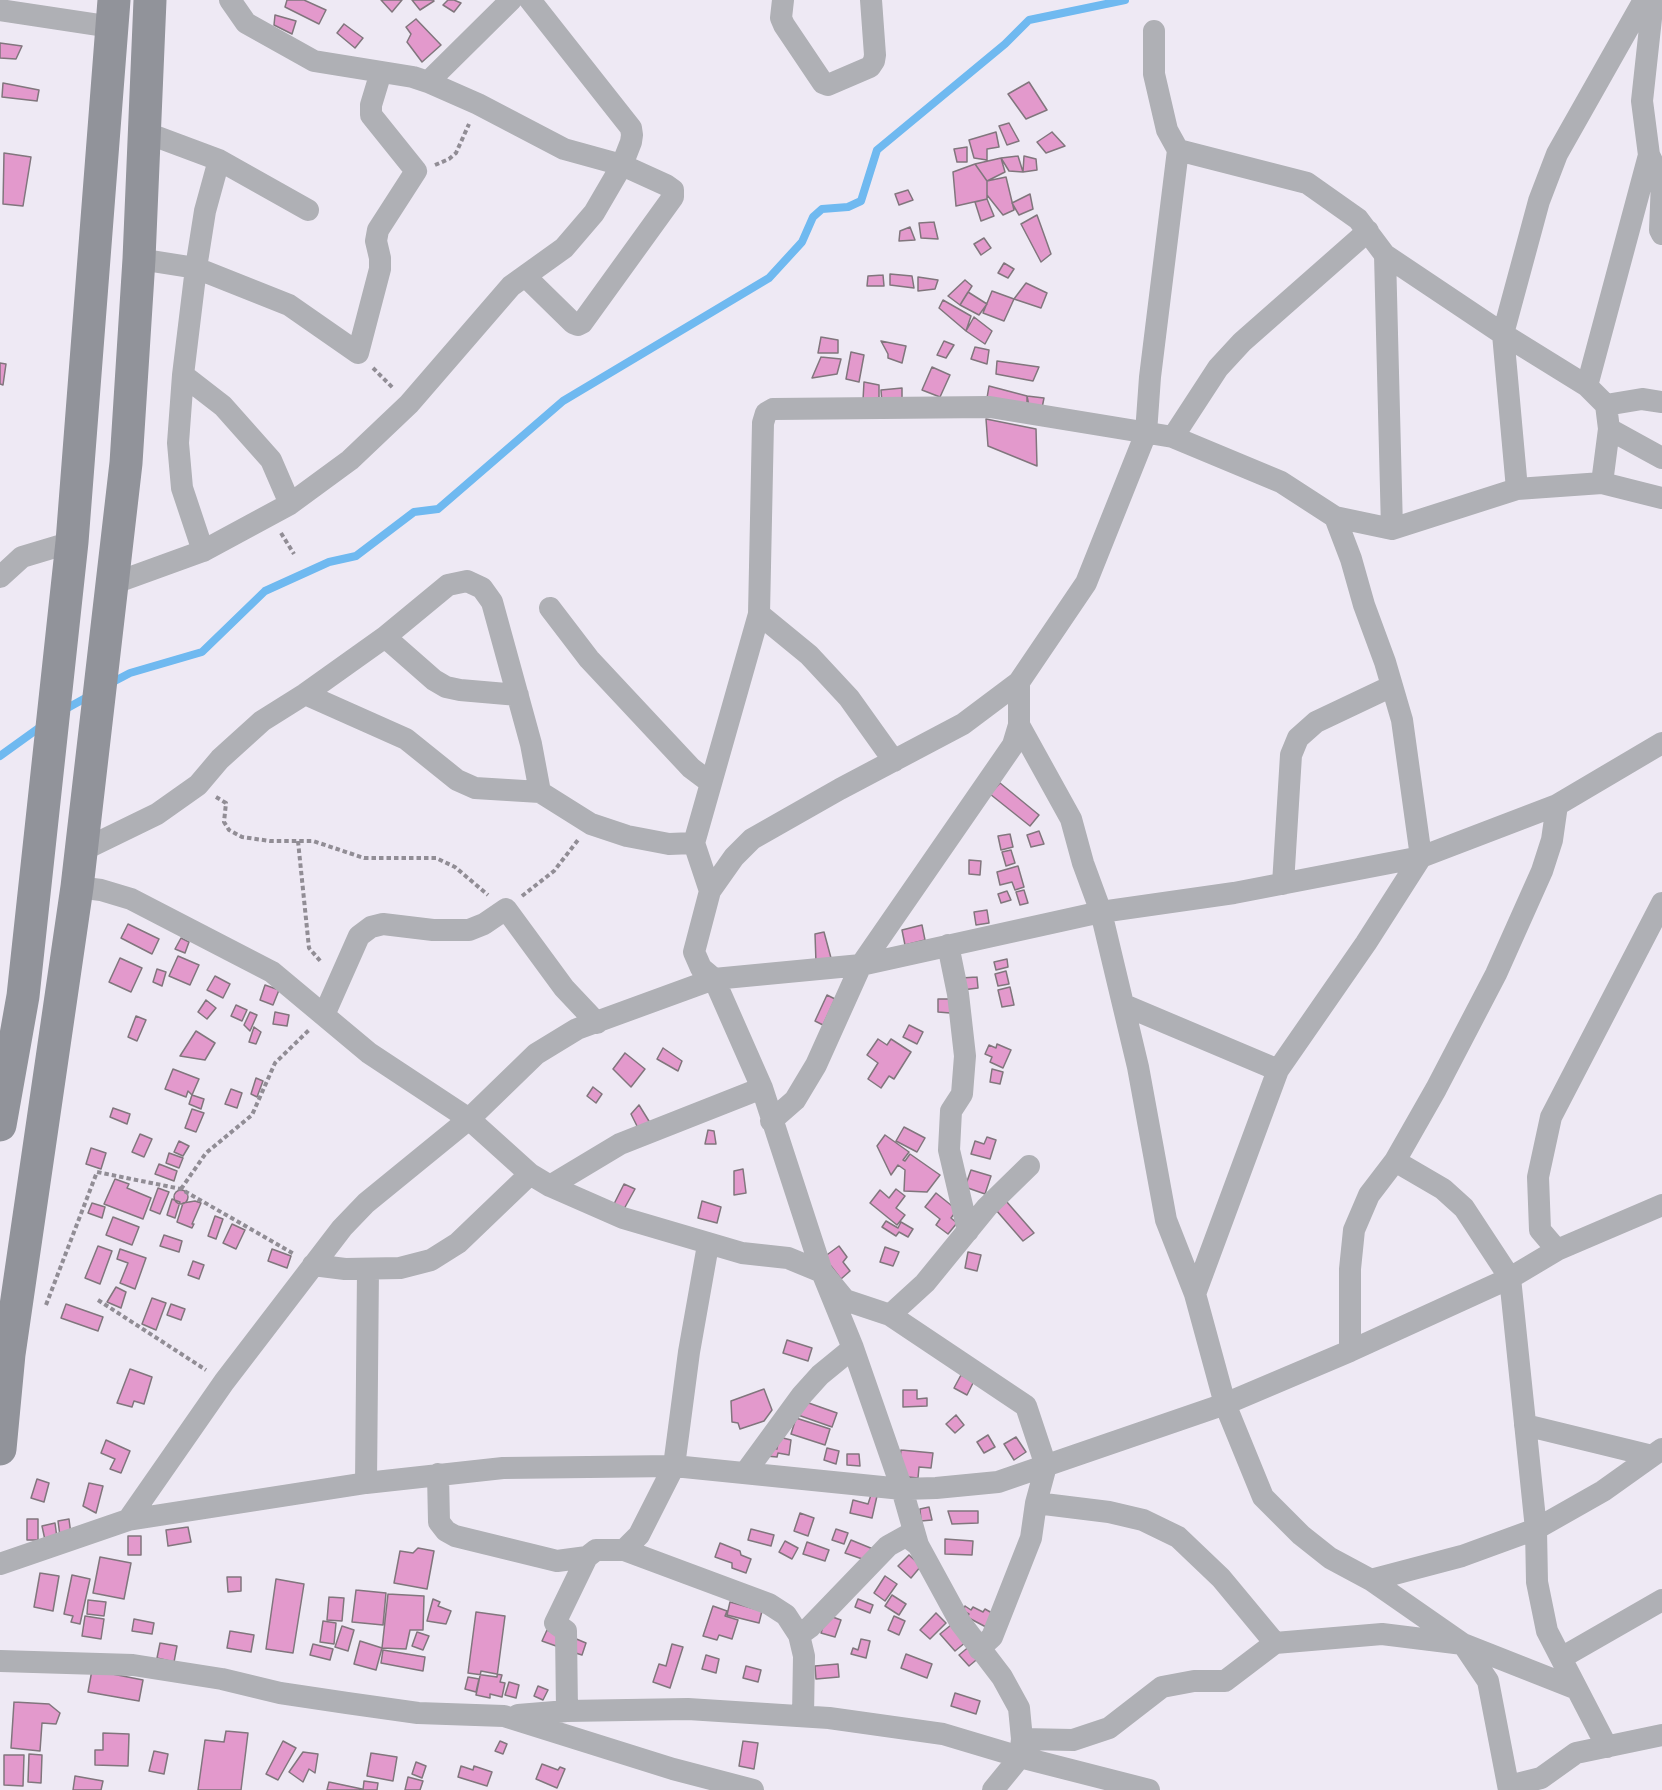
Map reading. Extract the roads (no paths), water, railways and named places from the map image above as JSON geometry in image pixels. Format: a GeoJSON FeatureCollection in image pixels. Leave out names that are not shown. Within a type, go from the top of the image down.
{"type":"FeatureCollection","features":[{"type":"Feature","properties":{"kind":"main road"},"geometry":{"type":"LineString","coordinates":[[0,1449],[9,1354],[77,888],[126,463],[139,259],[150,0]]}},
{"type":"Feature","properties":{"kind":"main road"},"geometry":{"type":"LineString","coordinates":[[0,1125],[23,996],[72,542],[113,14]]}},
{"type":"Feature","properties":{"kind":"street"},"geometry":{"type":"LineString","coordinates":[[230,0],[246,23],[314,61],[413,77],[428,82],[478,104],[564,149],[622,165],[673,190],[673,198],[582,323],[578,325],[573,323],[525,276]]}},
{"type":"Feature","properties":{"kind":"street"},"geometry":{"type":"LineString","coordinates":[[428,82],[511,0]]}},
{"type":"Feature","properties":{"kind":"street"},"geometry":{"type":"LineString","coordinates":[[112,584],[203,551],[291,504],[350,460],[409,404],[511,286],[564,248],[594,213],[622,165],[631,142],[631,128],[530,0]]}},
{"type":"Feature","properties":{"kind":"street"},"geometry":{"type":"LineString","coordinates":[[783,0],[781,18],[784,25],[823,83],[828,85],[870,67],[874,61],[871,0]]}},
{"type":"Feature","properties":{"kind":"street"},"geometry":{"type":"LineString","coordinates":[[1517,489],[1503,334],[1539,201],[1557,154],[1644,0]]}},
{"type":"Feature","properties":{"kind":"street"},"geometry":{"type":"LineString","coordinates":[[1653,0],[1642,100],[1649,155],[1662,181],[1660,230],[1662,234]]}},
{"type":"Feature","properties":{"kind":"street"},"geometry":{"type":"LineString","coordinates":[[0,10],[113,14]]}},
{"type":"Feature","properties":{"kind":"street"},"geometry":{"type":"LineString","coordinates":[[993,1790],[1021,1748],[1019,1708],[1002,1677],[960,1622],[918,1545],[902,1489],[853,1348],[822,1272],[762,1088],[714,979],[701,968],[694,952],[710,891],[734,856],[752,839],[963,724],[1020,682],[1086,583],[1146,433],[1150,377],[1178,150],[1167,130],[1154,74],[1154,31]]}},
{"type":"Feature","properties":{"kind":"street"},"geometry":{"type":"LineString","coordinates":[[139,259],[196,268],[290,305],[358,353],[380,269],[376,241],[378,230],[416,171],[371,116],[371,105],[381,72]]}},
{"type":"Feature","properties":{"kind":"street"},"geometry":{"type":"LineString","coordinates":[[144,132],[219,160],[308,210]]}},
{"type":"Feature","properties":{"kind":"street"},"geometry":{"type":"LineString","coordinates":[[1178,150],[1307,183],[1358,219],[1385,255],[1503,334],[1587,386],[1606,405],[1609,429],[1602,483]]}},
{"type":"Feature","properties":{"kind":"street"},"geometry":{"type":"LineString","coordinates":[[1587,386],[1649,155]]}},
{"type":"Feature","properties":{"kind":"street"},"geometry":{"type":"LineString","coordinates":[[203,551],[182,488],[178,443],[183,375],[196,268],[205,211],[219,160]]}},
{"type":"Feature","properties":{"kind":"street"},"geometry":{"type":"LineString","coordinates":[[1173,437],[1218,368],[1242,342],[1368,231]]}},
{"type":"Feature","properties":{"kind":"street"},"geometry":{"type":"LineString","coordinates":[[1385,255],[1392,529]]}},
{"type":"Feature","properties":{"kind":"street"},"geometry":{"type":"LineString","coordinates":[[183,375],[223,406],[271,460],[291,504]]}},
{"type":"Feature","properties":{"kind":"street"},"geometry":{"type":"LineString","coordinates":[[1606,405],[1642,399],[1662,402]]}},
{"type":"Feature","properties":{"kind":"street"},"geometry":{"type":"LineString","coordinates":[[710,891],[694,843],[759,614],[763,423],[766,413],[773,409],[990,407],[1173,437],[1281,482],[1335,517],[1392,529],[1517,489],[1602,483],[1662,498]]}},
{"type":"Feature","properties":{"kind":"street"},"geometry":{"type":"LineString","coordinates":[[1609,429],[1662,458]]}},
{"type":"Feature","properties":{"kind":"street"},"geometry":{"type":"LineString","coordinates":[[1195,1294],[1278,1070],[1366,943],[1421,857],[1402,720],[1364,605],[1352,559],[1335,517]]}},
{"type":"Feature","properties":{"kind":"street"},"geometry":{"type":"LineString","coordinates":[[0,578],[22,557],[72,542]]}},
{"type":"Feature","properties":{"kind":"street"},"geometry":{"type":"LineString","coordinates":[[81,851],[156,814],[198,785],[220,759],[262,721],[305,694],[385,637],[448,585],[467,582],[482,588],[492,602],[504,652],[518,695],[540,792]]}},
{"type":"Feature","properties":{"kind":"street"},"geometry":{"type":"LineString","coordinates":[[550,608],[589,659],[691,768],[711,783]]}},
{"type":"Feature","properties":{"kind":"street"},"geometry":{"type":"LineString","coordinates":[[759,614],[809,654],[849,699],[894,761]]}},
{"type":"Feature","properties":{"kind":"street"},"geometry":{"type":"LineString","coordinates":[[385,637],[434,680],[446,687],[518,695]]}},
{"type":"Feature","properties":{"kind":"street"},"geometry":{"type":"LineString","coordinates":[[771,1121],[795,1100],[816,1065],[861,965],[1013,745],[1019,724],[1020,682]]}},
{"type":"Feature","properties":{"kind":"street"},"geometry":{"type":"LineString","coordinates":[[1283,884],[1291,756],[1298,738],[1316,722],[1392,686]]}},
{"type":"Feature","properties":{"kind":"street"},"geometry":{"type":"LineString","coordinates":[[305,694],[406,739],[458,780],[467,784],[492,790],[540,792],[591,824],[627,836],[669,844],[694,843]]}},
{"type":"Feature","properties":{"kind":"street"},"geometry":{"type":"LineString","coordinates":[[1019,724],[1071,819],[1083,863],[1101,912],[1138,1067],[1166,1220],[1195,1294],[1225,1404],[1263,1497],[1301,1535],[1330,1558],[1371,1580],[1463,1644],[1577,1689]]}},
{"type":"Feature","properties":{"kind":"street"},"geometry":{"type":"LineString","coordinates":[[128,1520],[224,1382],[342,1228],[366,1203],[469,1119],[536,1054],[577,1029],[714,979],[861,965],[1101,912],[1234,893],[1421,857],[1557,805],[1662,743]]}},
{"type":"Feature","properties":{"kind":"street"},"geometry":{"type":"LineString","coordinates":[[1350,1351],[1350,1269],[1354,1230],[1369,1195],[1395,1161],[1436,1089],[1496,974],[1542,871],[1552,840],[1557,805]]}},
{"type":"Feature","properties":{"kind":"street"},"geometry":{"type":"LineString","coordinates":[[77,888],[101,890],[141,904],[272,972],[369,1053],[469,1119],[530,1174],[550,1186],[623,1218],[708,1245],[742,1253],[788,1258],[822,1272],[845,1300],[890,1315],[1026,1406],[1046,1466],[1036,1503],[1031,1538],[992,1637],[979,1648]]}},
{"type":"Feature","properties":{"kind":"street"},"geometry":{"type":"LineString","coordinates":[[1557,1250],[1540,1230],[1538,1177],[1551,1117],[1662,903]]}},
{"type":"Feature","properties":{"kind":"street"},"geometry":{"type":"LineString","coordinates":[[324,1015],[360,936],[370,927],[382,924],[433,930],[469,930],[484,924],[506,909],[564,988],[597,1023]]}},
{"type":"Feature","properties":{"kind":"street"},"geometry":{"type":"LineString","coordinates":[[948,945],[958,994],[964,1056],[962,1094],[951,1111],[949,1150],[968,1231]]}},
{"type":"Feature","properties":{"kind":"street"},"geometry":{"type":"LineString","coordinates":[[1124,1005],[1278,1070]]}},
{"type":"Feature","properties":{"kind":"street"},"geometry":{"type":"LineString","coordinates":[[550,1186],[620,1144],[762,1088]]}},
{"type":"Feature","properties":{"kind":"street"},"geometry":{"type":"LineString","coordinates":[[1395,1161],[1443,1189],[1464,1208],[1509,1278],[1536,1529],[1538,1582],[1547,1631],[1607,1747]]}},
{"type":"Feature","properties":{"kind":"street"},"geometry":{"type":"LineString","coordinates":[[890,1315],[925,1283],[987,1207],[1029,1166]]}},
{"type":"Feature","properties":{"kind":"street"},"geometry":{"type":"LineString","coordinates":[[313,1265],[345,1269],[400,1268],[431,1260],[458,1243],[530,1174]]}},
{"type":"Feature","properties":{"kind":"street"},"geometry":{"type":"LineString","coordinates":[[0,1564],[128,1520],[366,1483],[503,1468],[674,1466],[902,1489],[998,1482],[1225,1404],[1350,1351],[1509,1278],[1557,1250],[1662,1205]]}},
{"type":"Feature","properties":{"kind":"street"},"geometry":{"type":"LineString","coordinates":[[624,1550],[639,1535],[674,1466],[689,1352],[708,1245]]}},
{"type":"Feature","properties":{"kind":"street"},"geometry":{"type":"LineString","coordinates":[[366,1483],[368,1269]]}},
{"type":"Feature","properties":{"kind":"street"},"geometry":{"type":"LineString","coordinates":[[745,1473],[802,1395],[820,1375],[853,1348]]}},
{"type":"Feature","properties":{"kind":"street"},"geometry":{"type":"LineString","coordinates":[[1525,1425],[1657,1453]]}},
{"type":"Feature","properties":{"kind":"street"},"geometry":{"type":"LineString","coordinates":[[1371,1580],[1462,1556],[1536,1529],[1603,1491],[1657,1453]]}},
{"type":"Feature","properties":{"kind":"street"},"geometry":{"type":"LineString","coordinates":[[438,1474],[440,1522],[446,1531],[455,1536],[557,1561],[587,1557]]}},
{"type":"Feature","properties":{"kind":"street"},"geometry":{"type":"LineString","coordinates":[[1036,1503],[1109,1512],[1143,1520],[1178,1537],[1221,1578],[1275,1643]]}},
{"type":"Feature","properties":{"kind":"street"},"geometry":{"type":"LineString","coordinates":[[799,1635],[810,1628],[888,1546],[906,1536],[918,1545]]}},
{"type":"Feature","properties":{"kind":"street"},"geometry":{"type":"LineString","coordinates":[[567,1711],[566,1631],[555,1623],[587,1557],[596,1550],[624,1550],[769,1604],[786,1615],[799,1635],[804,1656],[803,1716]]}},
{"type":"Feature","properties":{"kind":"street"},"geometry":{"type":"LineString","coordinates":[[1561,1658],[1662,1600]]}},
{"type":"Feature","properties":{"kind":"street"},"geometry":{"type":"LineString","coordinates":[[1021,1748],[1073,1740],[1109,1728],[1162,1687],[1194,1681],[1226,1681],[1275,1643],[1382,1634],[1463,1644],[1488,1680],[1509,1788],[1541,1778],[1576,1753],[1662,1736]]}},
{"type":"Feature","properties":{"kind":"street"},"geometry":{"type":"LineString","coordinates":[[0,1661],[133,1665],[222,1679],[280,1693],[418,1713],[504,1716],[567,1711],[688,1709],[803,1716],[943,1734],[1021,1748],[1149,1790]]}},
{"type":"Feature","properties":{"kind":"street"},"geometry":{"type":"LineString","coordinates":[[504,1716],[672,1780],[753,1790]]}},
{"type":"Feature","properties":{"kind":"waterway"},"geometry":{"type":"LineString","coordinates":[[109,684],[130,673],[202,652],[265,591],[329,562],[356,556],[414,512],[438,509],[563,401],[769,278],[802,242],[813,217],[822,209],[848,207],[861,201],[877,150],[1005,44],[1029,20],[1125,0]]}},
{"type":"Feature","properties":{"kind":"waterway"},"geometry":{"type":"LineString","coordinates":[[62,711],[91,695]]}},
{"type":"Feature","properties":{"kind":"waterway"},"geometry":{"type":"LineString","coordinates":[[0,756],[43,725]]}}]}
